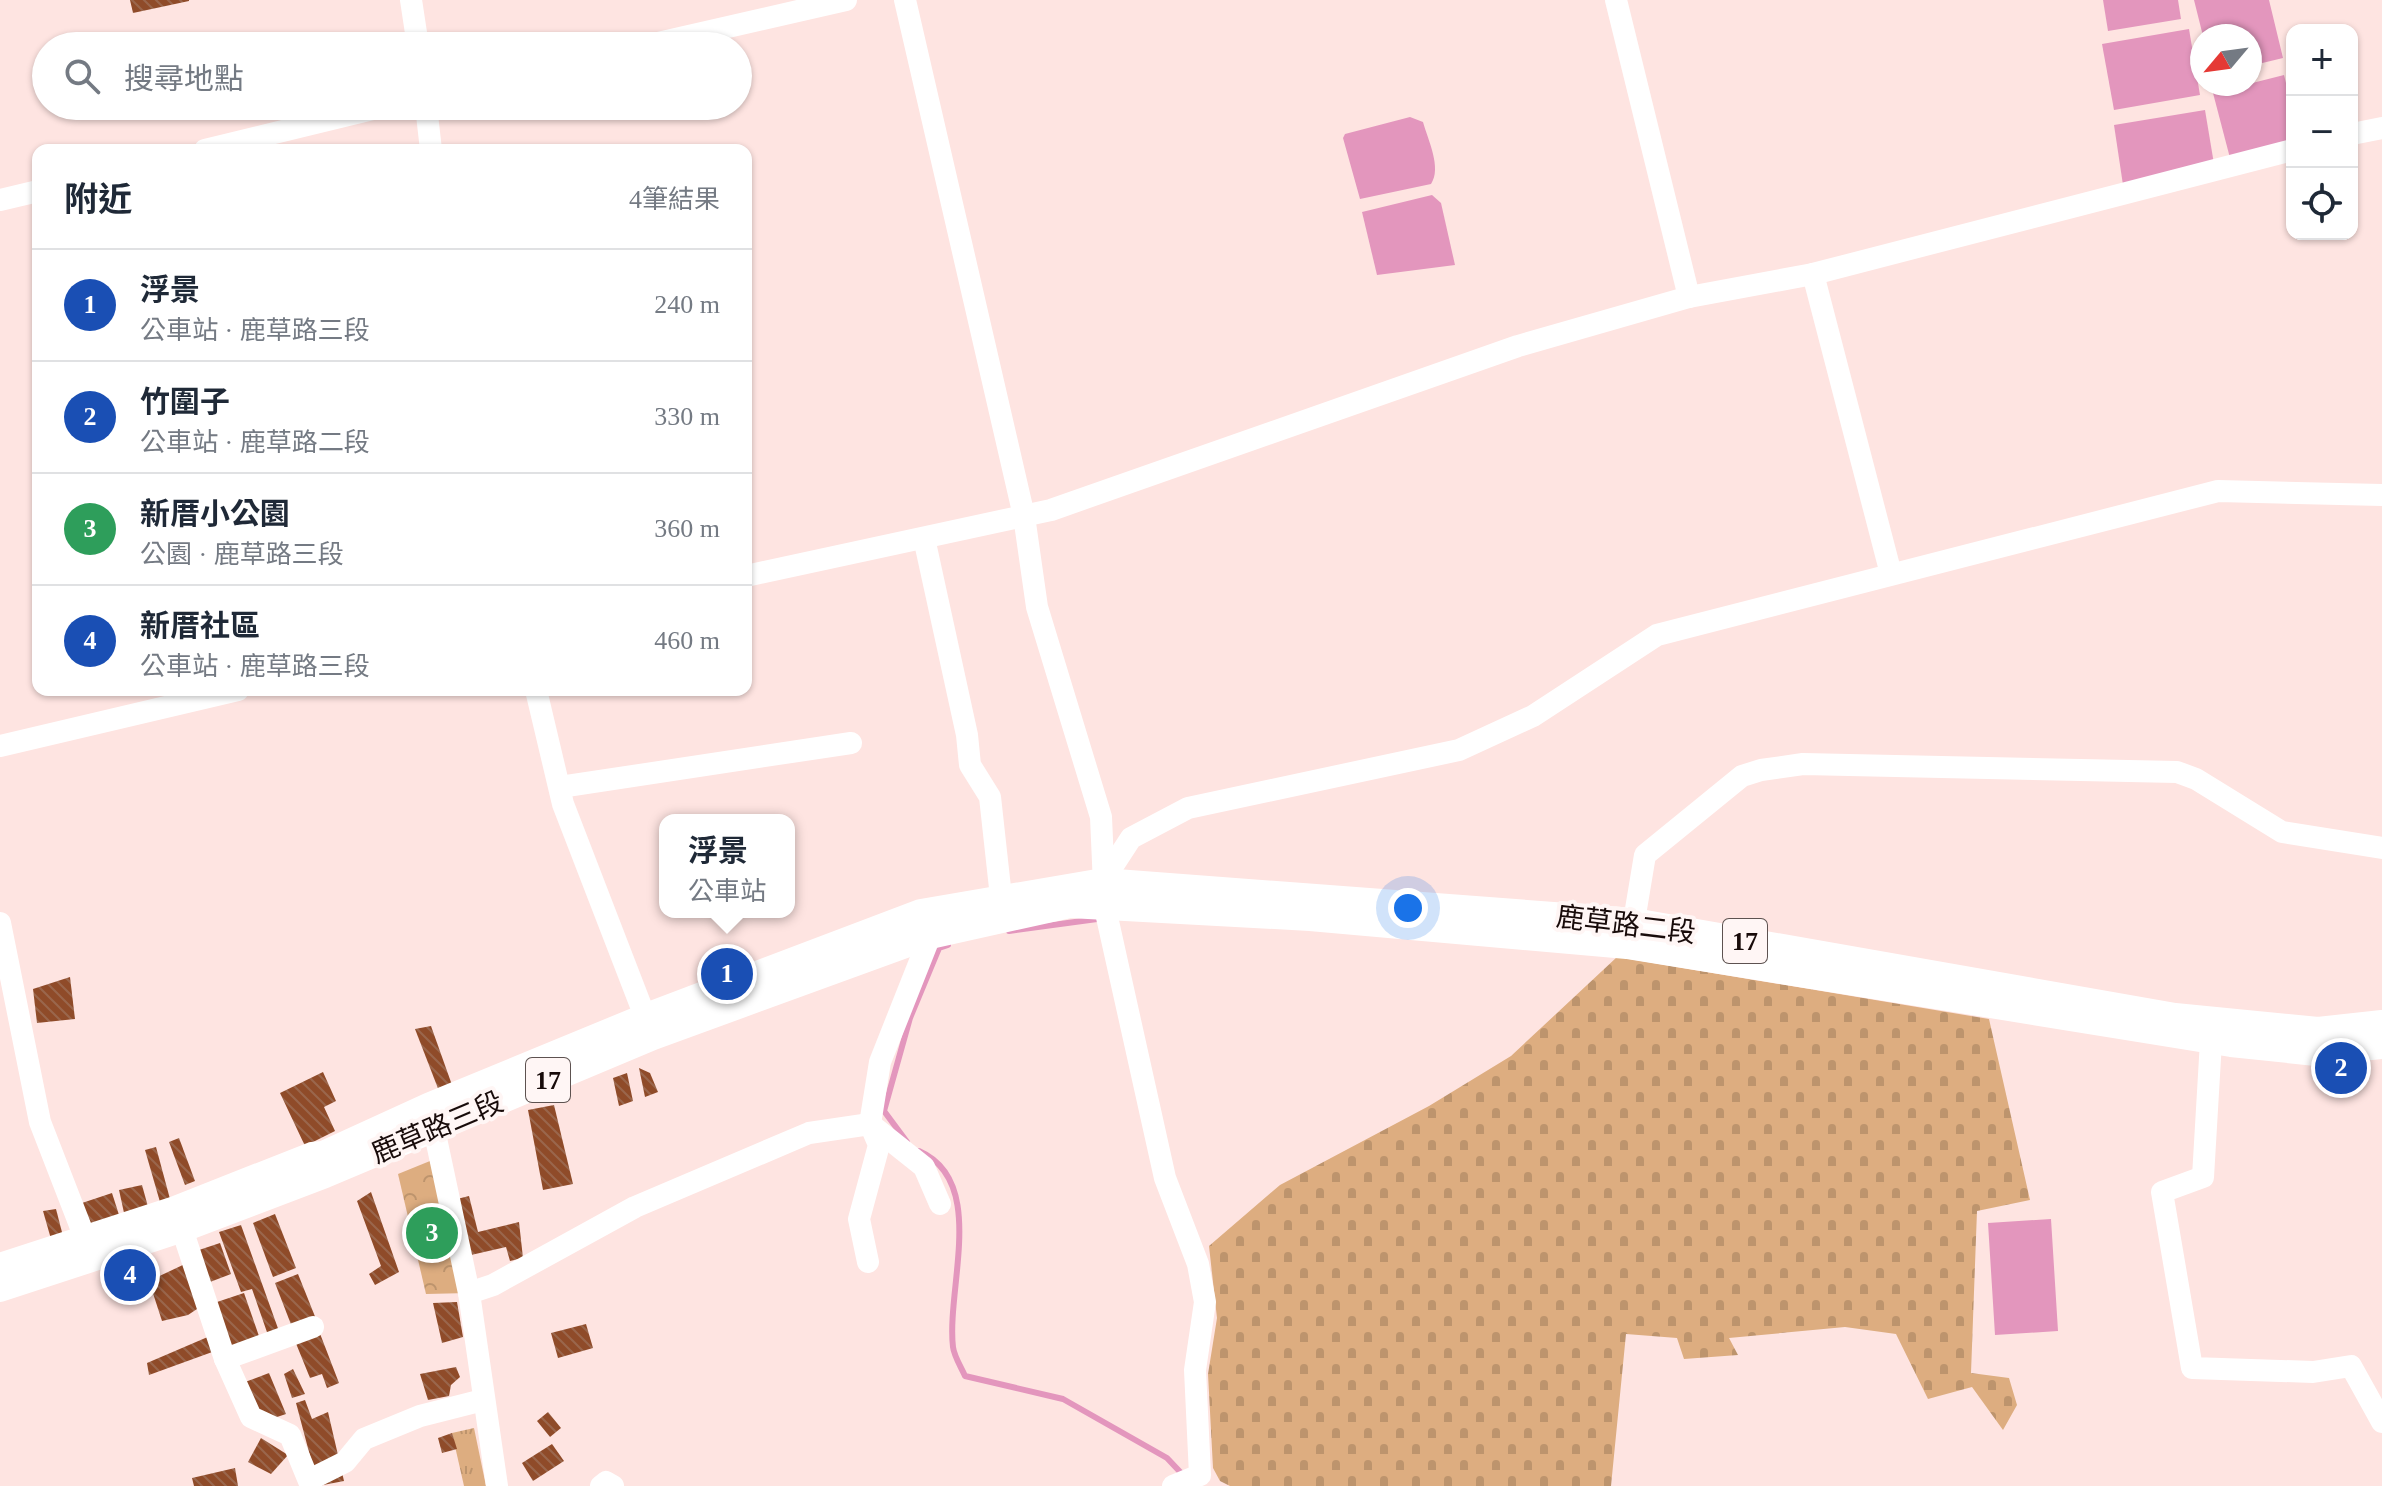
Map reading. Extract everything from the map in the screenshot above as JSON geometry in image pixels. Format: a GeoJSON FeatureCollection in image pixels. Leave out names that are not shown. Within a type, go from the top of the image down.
{"type":"FeatureCollection","features":[{"type":"Feature","properties":{"kind":"main road","name":"鹿草路三段"},"geometry":{"type":"LineString","coordinates":[[0,1289],[89,1249],[325,1175],[431,1117],[648,1027],[926,924],[1001,897],[1103,881]]}},
{"type":"Feature","properties":{"kind":"main road","name":"鹿草路二段"},"geometry":{"type":"LineString","coordinates":[[1103,881],[1634,921],[2175,1016],[2212,1029],[2318,1030],[2382,1023]]}},
{"type":"Feature","properties":{"kind":"main road","name":"鹿草路三段"},"geometry":{"type":"LineString","coordinates":[[926,924],[1070,905],[1105,908]]}},
{"type":"Feature","properties":{"kind":"main road","name":"鹿草路二段"},"geometry":{"type":"LineString","coordinates":[[1105,908],[1310,918],[1627,946],[2212,1029],[2316,1053],[2382,1046]]}},
{"type":"Feature","properties":{"kind":"main road","name":"鹿草路三段"},"geometry":{"type":"LineString","coordinates":[[0,1266],[89,1249]]}},
{"type":"Feature","properties":{"kind":"street"},"geometry":{"type":"LineString","coordinates":[[411,0],[416,32]]}},
{"type":"Feature","properties":{"kind":"street"},"geometry":{"type":"LineString","coordinates":[[706,32],[846,0]]}},
{"type":"Feature","properties":{"kind":"street"},"geometry":{"type":"LineString","coordinates":[[905,0],[1024,516],[1037,607],[1101,817],[1105,908],[1165,1178],[1198,1264],[1205,1302],[1202,1342],[1195,1370],[1209,1481],[1173,1486]]}},
{"type":"Feature","properties":{"kind":"street"},"geometry":{"type":"LineString","coordinates":[[1616,0],[1689,297]]}},
{"type":"Feature","properties":{"kind":"street"},"geometry":{"type":"LineString","coordinates":[[230,144],[328,120]]}},
{"type":"Feature","properties":{"kind":"street"},"geometry":{"type":"LineString","coordinates":[[428,120],[430,144]]}},
{"type":"Feature","properties":{"kind":"street"},"geometry":{"type":"LineString","coordinates":[[2358,133],[2382,128]]}},
{"type":"Feature","properties":{"kind":"street"},"geometry":{"type":"LineString","coordinates":[[752,575],[1051,510],[1518,346],[1689,297],[1813,274],[2286,152]]}},
{"type":"Feature","properties":{"kind":"street"},"geometry":{"type":"LineString","coordinates":[[0,200],[32,192]]}},
{"type":"Feature","properties":{"kind":"street"},"geometry":{"type":"LineString","coordinates":[[1813,274],[1891,574]]}},
{"type":"Feature","properties":{"kind":"street"},"geometry":{"type":"LineString","coordinates":[[1103,881],[1131,838],[1188,808],[1459,750],[1533,716],[1657,635],[2218,491],[2382,495]]}},
{"type":"Feature","properties":{"kind":"street"},"geometry":{"type":"LineString","coordinates":[[924,538],[967,735],[970,765],[990,797],[1001,897]]}},
{"type":"Feature","properties":{"kind":"street"},"geometry":{"type":"LineString","coordinates":[[0,746],[212,696]]}},
{"type":"Feature","properties":{"kind":"street"},"geometry":{"type":"LineString","coordinates":[[537,696],[560,787],[648,1027]]}},
{"type":"Feature","properties":{"kind":"street"},"geometry":{"type":"LineString","coordinates":[[560,787],[851,743]]}},
{"type":"Feature","properties":{"kind":"street"},"geometry":{"type":"LineString","coordinates":[[1634,921],[1645,855],[1742,776],[1803,764],[2177,772],[2196,779],[2282,832],[2382,848]]}},
{"type":"Feature","properties":{"kind":"street"},"geometry":{"type":"LineString","coordinates":[[0,923],[40,1122],[89,1249]]}},
{"type":"Feature","properties":{"kind":"street"},"geometry":{"type":"LineString","coordinates":[[868,1262],[859,1219],[879,1145],[870,1124],[880,1062],[926,924]]}},
{"type":"Feature","properties":{"kind":"street"},"geometry":{"type":"LineString","coordinates":[[2212,1029],[2203,1177],[2162,1192],[2192,1368],[2313,1372],[2351,1366],[2382,1422]]}},
{"type":"Feature","properties":{"kind":"street"},"geometry":{"type":"LineString","coordinates":[[431,1117],[469,1293],[497,1486]]}},
{"type":"Feature","properties":{"kind":"street"},"geometry":{"type":"LineString","coordinates":[[469,1293],[493,1285],[635,1207],[809,1133],[870,1124],[924,1167],[940,1204]]}},
{"type":"Feature","properties":{"kind":"street"},"geometry":{"type":"LineString","coordinates":[[179,1219],[225,1359],[251,1417],[290,1435],[310,1483],[345,1462],[364,1439],[420,1416],[483,1400]]}},
{"type":"Feature","properties":{"kind":"street"},"geometry":{"type":"LineString","coordinates":[[225,1359],[313,1327]]}},
{"type":"Feature","properties":{"kind":"street"},"geometry":{"type":"LineString","coordinates":[[601,1486],[606,1482],[613,1486]]}},
{"type":"Feature","properties":{"kind":"green space"},"geometry":{"type":"Polygon","coordinates":[[[1617,957],[1989,1019],[2030,1200],[1977,1211],[1971,1373],[2009,1378],[2017,1405],[2003,1430],[1972,1387],[1928,1399],[1896,1334],[1845,1327],[1729,1338],[1738,1355],[1684,1359],[1677,1338],[1626,1334],[1611,1486],[1230,1486],[1220,1481],[1213,1468],[1208,1374],[1217,1318],[1209,1246],[1280,1185],[1429,1106],[1511,1056],[1617,957]]]}},
{"type":"Feature","properties":{"kind":"green space"},"geometry":{"type":"Polygon","coordinates":[[[430,1161],[469,1293],[426,1294],[398,1174],[430,1161]]]}},
{"type":"Feature","properties":{"kind":"green space"},"geometry":{"type":"Polygon","coordinates":[[[474,1428],[486,1486],[464,1486],[452,1433],[474,1428]]]}},
{"type":"Feature","properties":{"kind":"shaded area"},"geometry":{"type":"Polygon","coordinates":[[[2103,0],[2178,0],[2181,19],[2108,31],[2103,0]]]}},
{"type":"Feature","properties":{"kind":"shaded area"},"geometry":{"type":"Polygon","coordinates":[[[2194,0],[2269,0],[2283,58],[2262,63],[2262,24],[2200,24],[2194,0]]]}},
{"type":"Feature","properties":{"kind":"shaded area"},"geometry":{"type":"Polygon","coordinates":[[[2189,29],[2190,96],[2194,96],[2114,110],[2102,44],[2189,29]]]}},
{"type":"Feature","properties":{"kind":"shaded area"},"geometry":{"type":"Polygon","coordinates":[[[2284,75],[2286,144],[2230,158],[2214,96],[2262,96],[2262,81],[2284,75]]]}},
{"type":"Feature","properties":{"kind":"shaded area"},"geometry":{"type":"Polygon","coordinates":[[[2205,110],[2215,170],[2123,185],[2114,125],[2205,110]]]}},
{"type":"Feature","properties":{"kind":"shaded area"},"geometry":{"type":"Polygon","coordinates":[[[1410,117],[1423,122],[1431,145],[1435,170],[1431,184],[1360,199],[1343,138],[1345,134],[1410,117]]]}},
{"type":"Feature","properties":{"kind":"shaded area"},"geometry":{"type":"Polygon","coordinates":[[[1432,195],[1441,203],[1455,265],[1377,275],[1362,212],[1432,195]]]}},
{"type":"Feature","properties":{"kind":"shaded area"},"geometry":{"type":"Polygon","coordinates":[[[2051,1219],[2058,1331],[1995,1335],[1988,1223],[2051,1219]]]}},
{"type":"Feature","properties":{"kind":"building"},"geometry":{"type":"Polygon","coordinates":[[[130,0],[189,0],[189,1],[133,13],[130,0]]]}},
{"type":"Feature","properties":{"kind":"building"},"geometry":{"type":"Polygon","coordinates":[[[70,977],[75,1019],[37,1023],[33,989],[70,977]]]}},
{"type":"Feature","properties":{"kind":"building"},"geometry":{"type":"Polygon","coordinates":[[[431,1026],[452,1085],[439,1091],[415,1029],[431,1026]]]}},
{"type":"Feature","properties":{"kind":"building"},"geometry":{"type":"Polygon","coordinates":[[[639,1068],[650,1073],[658,1092],[645,1097],[639,1068]]]}},
{"type":"Feature","properties":{"kind":"building"},"geometry":{"type":"Polygon","coordinates":[[[323,1072],[336,1101],[324,1107],[335,1131],[305,1146],[280,1093],[323,1072]]]}},
{"type":"Feature","properties":{"kind":"building"},"geometry":{"type":"Polygon","coordinates":[[[627,1073],[633,1101],[619,1106],[613,1078],[627,1073]]]}},
{"type":"Feature","properties":{"kind":"building"},"geometry":{"type":"Polygon","coordinates":[[[554,1105],[573,1184],[543,1190],[528,1110],[554,1105]]]}},
{"type":"Feature","properties":{"kind":"building"},"geometry":{"type":"Polygon","coordinates":[[[179,1138],[195,1181],[185,1185],[169,1142],[179,1138]]]}},
{"type":"Feature","properties":{"kind":"building"},"geometry":{"type":"Polygon","coordinates":[[[156,1147],[170,1199],[160,1202],[145,1150],[156,1147]]]}},
{"type":"Feature","properties":{"kind":"building"},"geometry":{"type":"Polygon","coordinates":[[[142,1185],[150,1214],[126,1222],[119,1190],[142,1185]]]}},
{"type":"Feature","properties":{"kind":"building"},"geometry":{"type":"Polygon","coordinates":[[[371,1192],[399,1272],[375,1285],[369,1274],[381,1266],[357,1201],[371,1192]]]}},
{"type":"Feature","properties":{"kind":"building"},"geometry":{"type":"Polygon","coordinates":[[[112,1193],[120,1218],[89,1230],[79,1204],[112,1193]]]}},
{"type":"Feature","properties":{"kind":"building"},"geometry":{"type":"Polygon","coordinates":[[[469,1196],[478,1232],[519,1222],[523,1258],[510,1261],[506,1247],[471,1255],[457,1199],[469,1196]]]}},
{"type":"Feature","properties":{"kind":"building"},"geometry":{"type":"Polygon","coordinates":[[[56,1209],[64,1240],[53,1246],[43,1211],[56,1209]]]}},
{"type":"Feature","properties":{"kind":"building"},"geometry":{"type":"Polygon","coordinates":[[[275,1214],[296,1268],[273,1277],[253,1223],[275,1214]]]}},
{"type":"Feature","properties":{"kind":"building"},"geometry":{"type":"Polygon","coordinates":[[[241,1225],[280,1334],[269,1338],[252,1289],[241,1292],[219,1232],[241,1225]]]}},
{"type":"Feature","properties":{"kind":"building"},"geometry":{"type":"Polygon","coordinates":[[[220,1243],[231,1274],[210,1282],[199,1250],[220,1243]]]}},
{"type":"Feature","properties":{"kind":"building"},"geometry":{"type":"Polygon","coordinates":[[[187,1263],[200,1307],[188,1315],[162,1321],[149,1281],[187,1263]]]}},
{"type":"Feature","properties":{"kind":"building"},"geometry":{"type":"Polygon","coordinates":[[[298,1274],[318,1324],[292,1327],[275,1283],[298,1274]]]}},
{"type":"Feature","properties":{"kind":"building"},"geometry":{"type":"Polygon","coordinates":[[[244,1293],[261,1342],[232,1353],[214,1303],[244,1293]]]}},
{"type":"Feature","properties":{"kind":"building"},"geometry":{"type":"Polygon","coordinates":[[[457,1302],[463,1337],[442,1343],[433,1303],[457,1302]]]}},
{"type":"Feature","properties":{"kind":"building"},"geometry":{"type":"Polygon","coordinates":[[[586,1324],[593,1348],[558,1358],[551,1333],[586,1324]]]}},
{"type":"Feature","properties":{"kind":"building"},"geometry":{"type":"Polygon","coordinates":[[[319,1331],[339,1383],[327,1388],[322,1374],[310,1378],[295,1341],[319,1331]]]}},
{"type":"Feature","properties":{"kind":"building"},"geometry":{"type":"Polygon","coordinates":[[[210,1336],[215,1351],[149,1375],[147,1363],[210,1336]]]}},
{"type":"Feature","properties":{"kind":"building"},"geometry":{"type":"Polygon","coordinates":[[[456,1367],[460,1377],[451,1385],[449,1396],[428,1400],[420,1374],[456,1367]]]}},
{"type":"Feature","properties":{"kind":"building"},"geometry":{"type":"Polygon","coordinates":[[[293,1369],[305,1394],[292,1398],[284,1374],[293,1369]]]}},
{"type":"Feature","properties":{"kind":"building"},"geometry":{"type":"Polygon","coordinates":[[[269,1373],[286,1414],[262,1422],[245,1382],[269,1373]]]}},
{"type":"Feature","properties":{"kind":"building"},"geometry":{"type":"Polygon","coordinates":[[[305,1400],[312,1419],[328,1412],[344,1481],[318,1486],[296,1403],[305,1400]]]}},
{"type":"Feature","properties":{"kind":"building"},"geometry":{"type":"Polygon","coordinates":[[[548,1412],[561,1428],[550,1437],[537,1421],[548,1412]]]}},
{"type":"Feature","properties":{"kind":"building"},"geometry":{"type":"Polygon","coordinates":[[[452,1433],[457,1449],[442,1453],[438,1438],[452,1433]]]}},
{"type":"Feature","properties":{"kind":"building"},"geometry":{"type":"Polygon","coordinates":[[[261,1438],[288,1455],[271,1474],[248,1462],[261,1438]]]}},
{"type":"Feature","properties":{"kind":"building"},"geometry":{"type":"Polygon","coordinates":[[[552,1444],[564,1461],[533,1481],[522,1463],[552,1444]]]}},
{"type":"Feature","properties":{"kind":"building"},"geometry":{"type":"Polygon","coordinates":[[[235,1468],[238,1486],[194,1486],[192,1478],[235,1468]]]}},
{"type":"Feature","properties":{"kind":"waterway"},"geometry":{"type":"LineString","coordinates":[[1009,931],[1097,919]]}},
{"type":"Feature","properties":{"kind":"waterway"},"geometry":{"type":"LineString","coordinates":[[907,1142],[884,1111],[910,1018],[939,948],[948,945]]}},
{"type":"Feature","properties":{"kind":"waterway"},"geometry":{"type":"LineString","coordinates":[[919,1151],[940,1166],[952,1186],[958,1211],[953,1347],[965,1376],[1063,1399],[1167,1458],[1183,1475]]}},
{"type":"Feature","properties":{"kind":"place","name":"浮景"},"geometry":{"type":"Point","coordinates":[727,974]}},
{"type":"Feature","properties":{"kind":"place","name":"竹圍子"},"geometry":{"type":"Point","coordinates":[2341,1068]}},
{"type":"Feature","properties":{"kind":"place","name":"新厝小公園"},"geometry":{"type":"Point","coordinates":[432,1233]}},
{"type":"Feature","properties":{"kind":"place","name":"新厝社區"},"geometry":{"type":"Point","coordinates":[130,1275]}}]}
